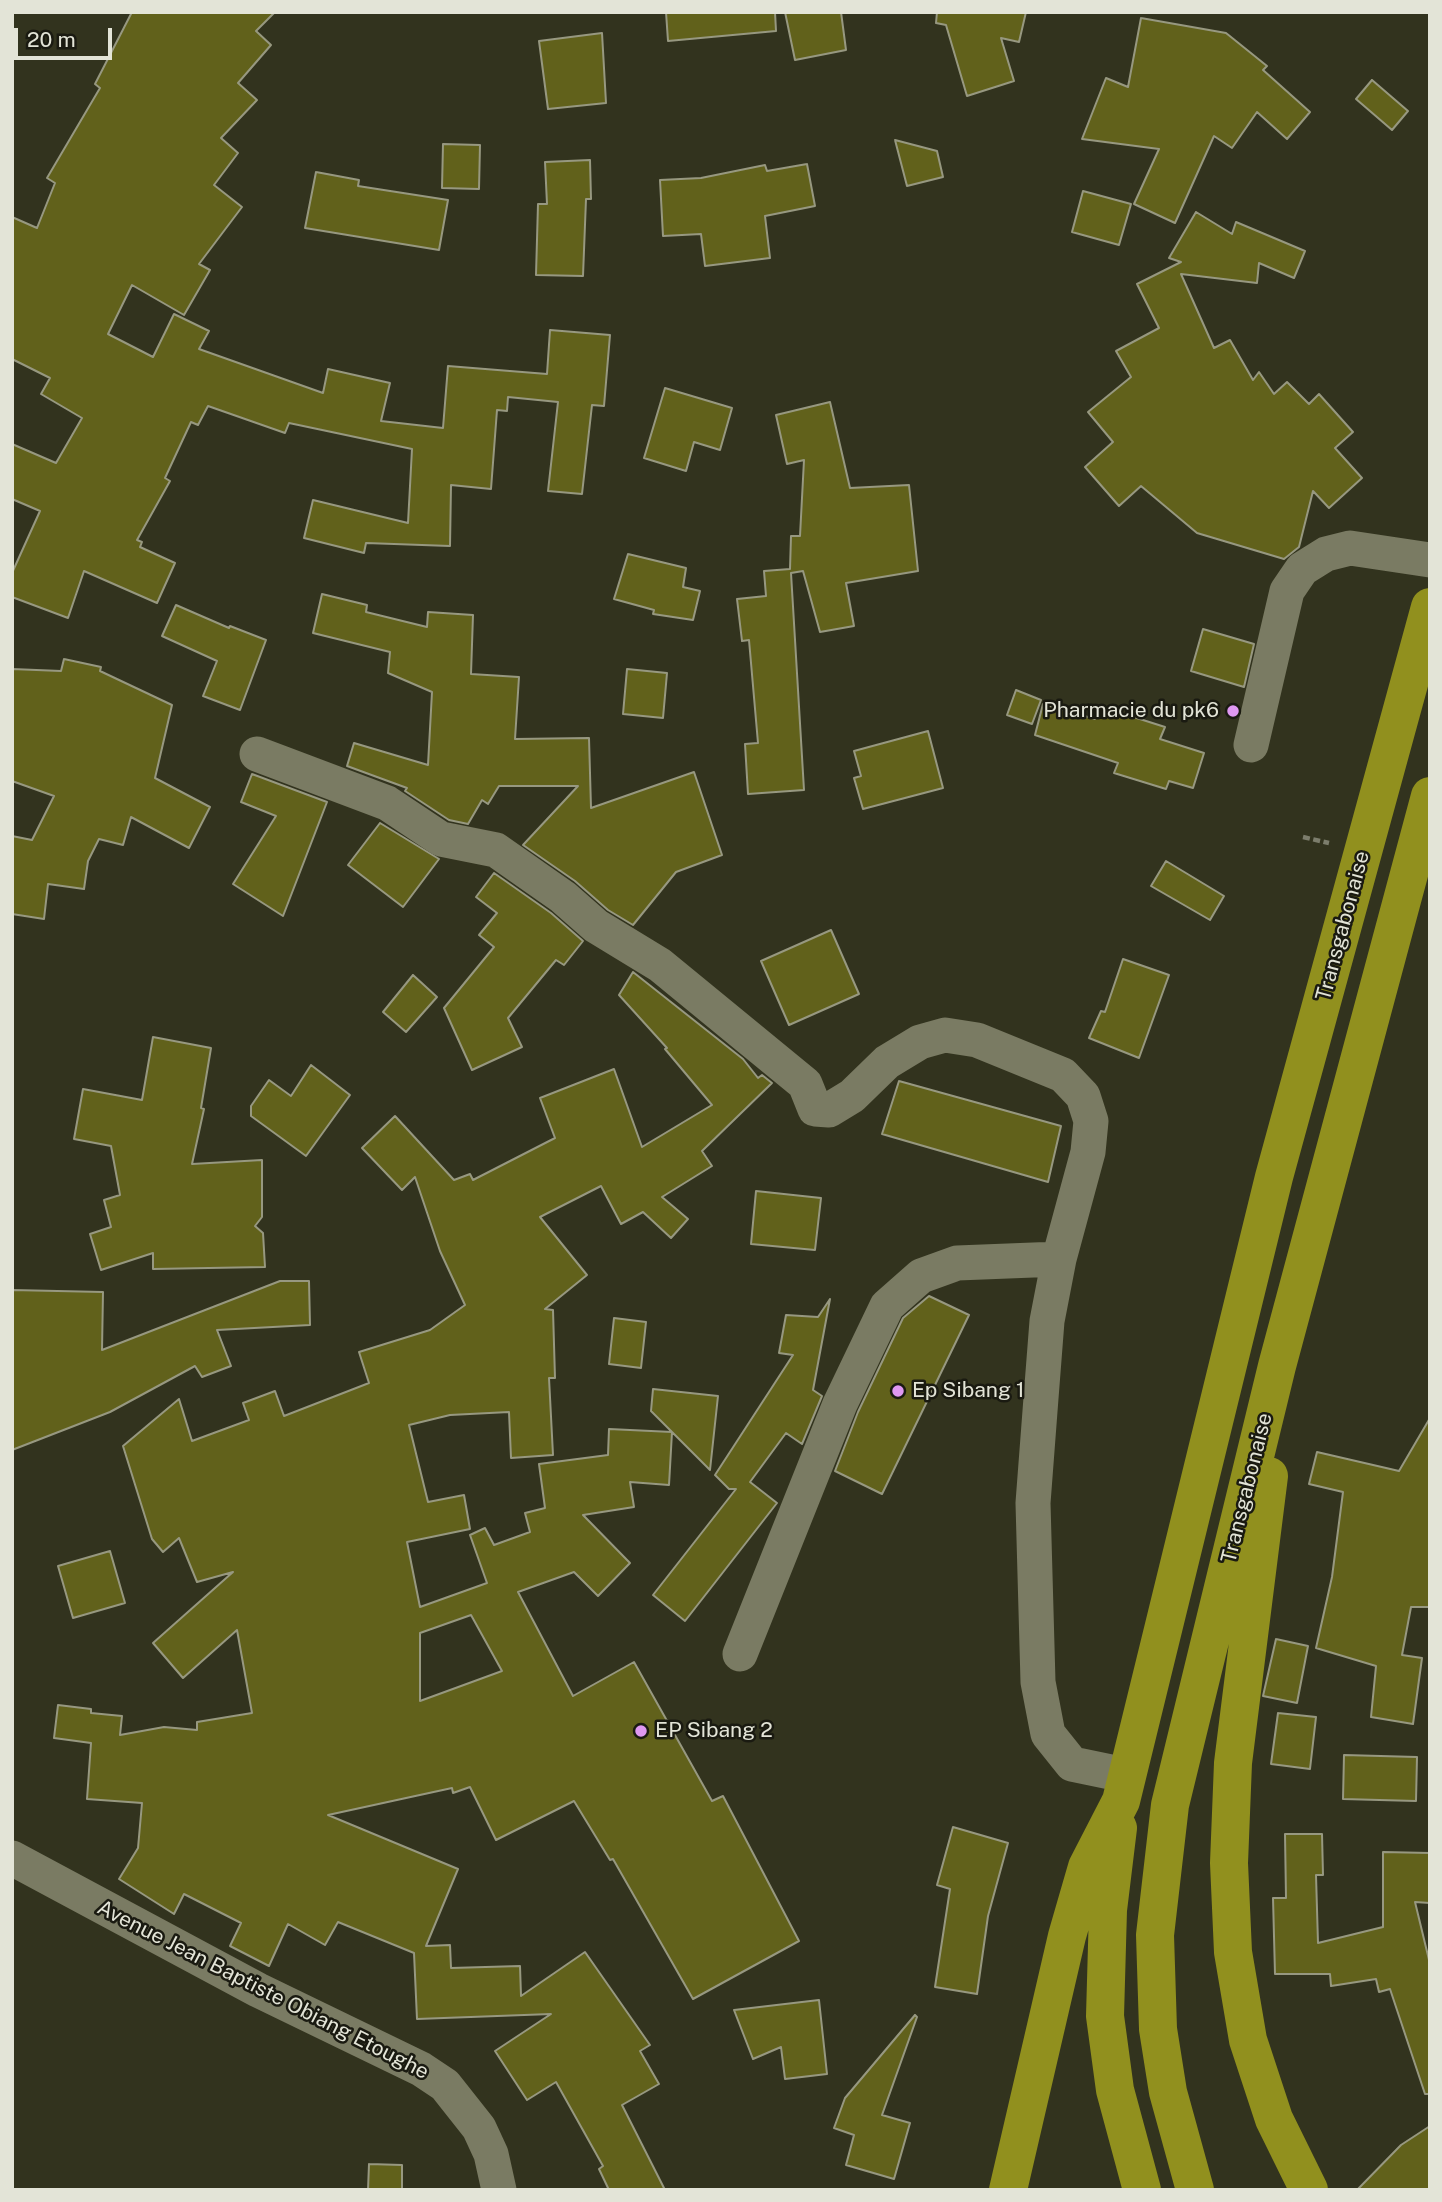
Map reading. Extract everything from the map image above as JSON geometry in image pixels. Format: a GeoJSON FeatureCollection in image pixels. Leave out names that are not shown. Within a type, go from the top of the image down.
{"type":"FeatureCollection","features":[{"type":"Feature","properties":{"kind":"highway","name":"Transgabonaise"},"geometry":{"type":"LineString","coordinates":[[1142,2190],[1115,2090],[1105,2015],[1108,1910],[1123,1788],[1273,1177],[1430,607]]}},
{"type":"Feature","properties":{"kind":"highway","name":"Transgabonaise"},"geometry":{"type":"LineString","coordinates":[[1195,2190],[1168,2092],[1158,2029],[1156,1935],[1170,1805],[1263,1425],[1430,796]]}},
{"type":"Feature","properties":{"kind":"highway"},"geometry":{"type":"LineString","coordinates":[[1263,1425],[1270,1482],[1233,1763],[1229,1863],[1233,1952],[1248,2040],[1274,2119],[1308,2190]]}},
{"type":"Feature","properties":{"kind":"highway"},"geometry":{"type":"LineString","coordinates":[[1008,2190],[1067,1936],[1084,1878],[1123,1788]]}},
{"type":"Feature","properties":{"kind":"street"},"geometry":{"type":"LineString","coordinates":[[1251,745],[1287,592],[1302,569],[1326,554],[1350,548],[1430,560]]}},
{"type":"Feature","properties":{"kind":"street"},"geometry":{"type":"LineString","coordinates":[[257,754],[387,803],[441,839],[496,850],[564,897],[596,926],[660,965],[805,1084],[815,1109],[829,1110],[852,1096],[887,1062],[920,1042],[945,1034],[977,1040],[1063,1075],[1083,1096],[1091,1121],[1088,1152],[1059,1259],[1047,1321],[1033,1503],[1038,1682],[1048,1734],[1072,1764],[1123,1788]]}},
{"type":"Feature","properties":{"kind":"street"},"geometry":{"type":"LineString","coordinates":[[740,1654],[840,1404],[887,1306],[921,1276],[957,1263],[1059,1259]]}},
{"type":"Feature","properties":{"kind":"street","name":"Avenue Jean Baptiste Obiang Etoughe"},"geometry":{"type":"LineString","coordinates":[[12,1858],[258,1990],[421,2069],[445,2085],[479,2128],[491,2154],[499,2190]]}},
{"type":"Feature","properties":{"kind":"building"},"geometry":{"type":"Polygon","coordinates":[[[132,12],[275,12],[256,31],[271,45],[238,83],[257,100],[221,138],[238,153],[214,185],[242,207],[199,264],[210,270],[184,315],[132,285],[108,334],[153,357],[174,314],[209,331],[199,349],[323,393],[328,369],[390,383],[381,421],[443,428],[448,366],[547,374],[550,330],[610,335],[604,406],[592,405],[582,494],[548,491],[558,402],[508,397],[507,411],[497,410],[491,489],[451,485],[450,546],[366,543],[364,553],[304,538],[313,500],[408,523],[412,449],[289,423],[285,433],[208,406],[198,425],[191,422],[165,478],[170,481],[137,540],[142,542],[140,547],[175,563],[157,603],[84,571],[68,618],[12,597],[12,573],[40,511],[12,499],[12,444],[56,463],[82,418],[41,394],[50,378],[12,359],[12,217],[37,228],[55,183],[47,178],[100,88],[95,84],[132,12]]]}},
{"type":"Feature","properties":{"kind":"building"},"geometry":{"type":"Polygon","coordinates":[[[666,12],[775,12],[776,31],[668,41],[666,12]]]}},
{"type":"Feature","properties":{"kind":"building"},"geometry":{"type":"Polygon","coordinates":[[[785,12],[841,12],[846,50],[795,60],[785,12]]]}},
{"type":"Feature","properties":{"kind":"building"},"geometry":{"type":"Polygon","coordinates":[[[937,12],[1026,12],[1019,42],[1001,38],[1014,81],[967,96],[946,25],[936,23],[937,12]]]}},
{"type":"Feature","properties":{"kind":"building"},"geometry":{"type":"Polygon","coordinates":[[[1141,18],[1226,33],[1267,66],[1263,70],[1310,112],[1287,139],[1257,112],[1232,148],[1214,136],[1175,223],[1134,204],[1159,149],[1082,139],[1106,78],[1128,87],[1141,18]]]}},
{"type":"Feature","properties":{"kind":"building"},"geometry":{"type":"Polygon","coordinates":[[[602,33],[606,103],[548,109],[539,41],[602,33]]]}},
{"type":"Feature","properties":{"kind":"building"},"geometry":{"type":"Polygon","coordinates":[[[1372,80],[1408,111],[1392,130],[1356,99],[1372,80]]]}},
{"type":"Feature","properties":{"kind":"building"},"geometry":{"type":"Polygon","coordinates":[[[895,140],[937,151],[943,177],[907,186],[895,140]]]}},
{"type":"Feature","properties":{"kind":"building"},"geometry":{"type":"Polygon","coordinates":[[[443,144],[480,145],[479,189],[442,188],[443,144]]]}},
{"type":"Feature","properties":{"kind":"building"},"geometry":{"type":"Polygon","coordinates":[[[590,160],[591,199],[586,199],[583,276],[536,275],[538,204],[547,204],[545,162],[590,160]]]}},
{"type":"Feature","properties":{"kind":"building"},"geometry":{"type":"Polygon","coordinates":[[[807,164],[815,206],[765,216],[770,258],[705,266],[701,234],[663,236],[660,180],[701,178],[765,165],[767,171],[807,164]]]}},
{"type":"Feature","properties":{"kind":"building"},"geometry":{"type":"Polygon","coordinates":[[[316,172],[359,180],[358,186],[448,200],[439,250],[305,228],[316,172]]]}},
{"type":"Feature","properties":{"kind":"building"},"geometry":{"type":"Polygon","coordinates":[[[1083,191],[1131,204],[1119,245],[1072,232],[1083,191]]]}},
{"type":"Feature","properties":{"kind":"building"},"geometry":{"type":"Polygon","coordinates":[[[1196,212],[1232,234],[1236,222],[1305,251],[1294,278],[1259,263],[1257,283],[1181,274],[1214,348],[1230,340],[1253,380],[1259,372],[1274,394],[1287,382],[1309,404],[1319,394],[1353,432],[1335,448],[1362,478],[1329,508],[1313,491],[1299,547],[1284,559],[1197,533],[1141,486],[1119,506],[1085,467],[1113,442],[1088,412],[1131,377],[1116,351],[1159,328],[1137,284],[1181,262],[1169,258],[1196,212]]]}},
{"type":"Feature","properties":{"kind":"building"},"geometry":{"type":"Polygon","coordinates":[[[665,388],[732,408],[720,450],[694,442],[686,471],[644,458],[665,388]]]}},
{"type":"Feature","properties":{"kind":"building"},"geometry":{"type":"Polygon","coordinates":[[[830,402],[850,488],[909,485],[918,571],[846,583],[854,626],[820,632],[803,571],[791,573],[804,790],[748,794],[745,744],[758,743],[749,640],[742,641],[737,599],[766,596],[764,571],[790,569],[791,536],[800,536],[804,460],[787,464],[776,415],[830,402]]]}},
{"type":"Feature","properties":{"kind":"building"},"geometry":{"type":"Polygon","coordinates":[[[628,554],[686,568],[683,587],[700,591],[693,620],[653,614],[654,610],[614,599],[628,554]]]}},
{"type":"Feature","properties":{"kind":"building"},"geometry":{"type":"Polygon","coordinates":[[[322,594],[367,605],[366,612],[427,627],[428,612],[473,615],[471,674],[519,677],[515,739],[589,738],[591,808],[694,772],[722,855],[676,872],[633,925],[608,910],[575,881],[523,845],[578,786],[499,786],[488,804],[482,800],[468,824],[449,820],[405,791],[407,788],[347,766],[354,743],[428,765],[432,692],[388,673],[390,652],[313,633],[322,594]]]}},
{"type":"Feature","properties":{"kind":"building"},"geometry":{"type":"Polygon","coordinates":[[[176,605],[229,628],[230,626],[266,640],[240,710],[203,696],[217,661],[162,636],[176,605]]]}},
{"type":"Feature","properties":{"kind":"building"},"geometry":{"type":"Polygon","coordinates":[[[1203,629],[1254,644],[1244,687],[1191,671],[1203,629]]]}},
{"type":"Feature","properties":{"kind":"building"},"geometry":{"type":"Polygon","coordinates":[[[64,659],[101,667],[100,671],[172,705],[155,778],[210,807],[189,848],[131,817],[123,845],[99,839],[88,861],[84,889],[48,884],[44,919],[12,914],[12,836],[32,840],[54,796],[12,781],[12,669],[61,671],[64,659]]]}},
{"type":"Feature","properties":{"kind":"building"},"geometry":{"type":"Polygon","coordinates":[[[627,669],[667,673],[663,718],[623,714],[627,669]]]}},
{"type":"Feature","properties":{"kind":"building"},"geometry":{"type":"Polygon","coordinates":[[[1016,690],[1041,700],[1032,724],[1007,715],[1016,690]]]}},
{"type":"Feature","properties":{"kind":"building"},"geometry":{"type":"Polygon","coordinates":[[[1043,704],[1095,719],[1099,706],[1165,727],[1160,739],[1204,753],[1193,788],[1169,781],[1166,789],[1114,773],[1118,763],[1035,735],[1043,704]]]}},
{"type":"Feature","properties":{"kind":"building"},"geometry":{"type":"Polygon","coordinates":[[[928,731],[943,788],[863,809],[854,778],[861,776],[854,751],[928,731]]]}},
{"type":"Feature","properties":{"kind":"building"},"geometry":{"type":"Polygon","coordinates":[[[252,774],[327,802],[283,916],[233,884],[276,816],[241,802],[252,774]]]}},
{"type":"Feature","properties":{"kind":"building"},"geometry":{"type":"Polygon","coordinates":[[[380,823],[439,859],[403,907],[348,865],[380,823]]]}},
{"type":"Feature","properties":{"kind":"building"},"geometry":{"type":"Polygon","coordinates":[[[1166,861],[1224,896],[1210,920],[1151,886],[1166,861]]]}},
{"type":"Feature","properties":{"kind":"building"},"geometry":{"type":"Polygon","coordinates":[[[494,873],[551,913],[583,941],[564,965],[556,960],[508,1018],[522,1047],[472,1070],[444,1008],[494,947],[479,935],[497,913],[476,897],[494,873]]]}},
{"type":"Feature","properties":{"kind":"building"},"geometry":{"type":"Polygon","coordinates":[[[831,930],[859,994],[789,1025],[761,961],[831,930]]]}},
{"type":"Feature","properties":{"kind":"building"},"geometry":{"type":"Polygon","coordinates":[[[1123,959],[1169,975],[1139,1058],[1089,1038],[1101,1011],[1105,1012],[1123,959]]]}},
{"type":"Feature","properties":{"kind":"building"},"geometry":{"type":"Polygon","coordinates":[[[633,972],[743,1059],[758,1078],[762,1075],[772,1083],[702,1151],[712,1166],[662,1197],[688,1219],[671,1238],[643,1212],[621,1224],[601,1186],[540,1217],[587,1275],[545,1309],[553,1310],[555,1378],[549,1378],[553,1455],[511,1458],[509,1412],[450,1415],[409,1425],[428,1502],[464,1495],[470,1529],[407,1542],[420,1607],[487,1583],[470,1535],[485,1528],[494,1545],[530,1532],[525,1513],[545,1508],[539,1464],[608,1455],[609,1429],[672,1432],[669,1485],[630,1482],[634,1507],[583,1515],[630,1563],[598,1596],[574,1572],[518,1592],[573,1696],[634,1662],[712,1801],[723,1796],[799,1941],[693,1999],[613,1859],[610,1860],[574,1801],[496,1840],[470,1787],[453,1793],[452,1788],[328,1815],[458,1869],[426,1946],[450,1945],[451,1968],[520,1966],[521,1996],[585,1952],[650,2045],[640,2051],[659,2084],[622,2105],[665,2190],[609,2190],[599,2169],[603,2166],[556,2082],[527,2100],[495,2051],[551,2014],[417,2019],[414,1953],[338,1922],[325,1945],[288,1924],[269,1966],[230,1946],[241,1923],[184,1894],[174,1914],[119,1879],[138,1848],[142,1803],[87,1799],[91,1743],[54,1738],[58,1705],[91,1709],[91,1713],[122,1716],[120,1735],[164,1727],[197,1730],[197,1722],[252,1713],[237,1630],[183,1678],[153,1643],[233,1572],[197,1582],[179,1538],[163,1552],[152,1539],[123,1446],[179,1399],[192,1441],[249,1420],[243,1403],[275,1391],[284,1416],[369,1383],[359,1352],[430,1330],[465,1305],[440,1251],[415,1177],[402,1190],[362,1148],[395,1116],[454,1180],[470,1174],[473,1180],[555,1138],[540,1098],[614,1069],[642,1147],[712,1105],[665,1049],[667,1048],[619,995],[633,972]],[[471,1615],[420,1633],[420,1701],[502,1671],[471,1615]]]}},
{"type":"Feature","properties":{"kind":"building"},"geometry":{"type":"Polygon","coordinates":[[[413,975],[437,997],[406,1032],[383,1012],[413,975]]]}},
{"type":"Feature","properties":{"kind":"building"},"geometry":{"type":"Polygon","coordinates":[[[153,1037],[211,1048],[201,1108],[204,1109],[192,1164],[262,1160],[262,1217],[255,1226],[263,1233],[265,1267],[153,1269],[153,1253],[101,1270],[90,1234],[111,1227],[104,1200],[120,1195],[111,1146],[74,1139],[83,1089],[142,1100],[153,1037]]]}},
{"type":"Feature","properties":{"kind":"building"},"geometry":{"type":"Polygon","coordinates":[[[311,1065],[350,1095],[306,1156],[251,1116],[251,1106],[269,1080],[291,1096],[311,1065]]]}},
{"type":"Feature","properties":{"kind":"building"},"geometry":{"type":"Polygon","coordinates":[[[899,1081],[1061,1126],[1048,1182],[882,1134],[899,1081]]]}},
{"type":"Feature","properties":{"kind":"building"},"geometry":{"type":"Polygon","coordinates":[[[756,1191],[821,1198],[815,1250],[751,1244],[756,1191]]]}},
{"type":"Feature","properties":{"kind":"building"},"geometry":{"type":"Polygon","coordinates":[[[280,1281],[309,1281],[310,1325],[217,1330],[231,1366],[202,1377],[195,1366],[110,1412],[12,1450],[12,1290],[103,1292],[102,1350],[280,1281]]]}},
{"type":"Feature","properties":{"kind":"building","name":"Ep Sibang 1"},"geometry":{"type":"Polygon","coordinates":[[[929,1296],[969,1315],[882,1494],[835,1471],[858,1412],[903,1318],[929,1296]]]}},
{"type":"Feature","properties":{"kind":"building"},"geometry":{"type":"Polygon","coordinates":[[[830,1299],[813,1390],[822,1396],[802,1444],[786,1433],[750,1482],[777,1503],[685,1621],[653,1595],[736,1489],[729,1489],[715,1475],[793,1355],[779,1353],[786,1315],[818,1317],[830,1299]]]}},
{"type":"Feature","properties":{"kind":"building"},"geometry":{"type":"Polygon","coordinates":[[[614,1318],[646,1322],[641,1368],[609,1364],[614,1318]]]}},
{"type":"Feature","properties":{"kind":"building"},"geometry":{"type":"Polygon","coordinates":[[[653,1389],[718,1396],[710,1470],[651,1411],[653,1389]]]}},
{"type":"Feature","properties":{"kind":"building"},"geometry":{"type":"Polygon","coordinates":[[[1430,1418],[1430,1607],[1411,1607],[1402,1655],[1422,1658],[1413,1724],[1371,1717],[1376,1666],[1316,1648],[1332,1577],[1343,1492],[1309,1484],[1317,1452],[1399,1471],[1430,1418]]]}},
{"type":"Feature","properties":{"kind":"building"},"geometry":{"type":"Polygon","coordinates":[[[110,1551],[125,1603],[73,1618],[58,1566],[110,1551]]]}},
{"type":"Feature","properties":{"kind":"building"},"geometry":{"type":"Polygon","coordinates":[[[1276,1639],[1308,1646],[1297,1703],[1263,1696],[1276,1639]]]}},
{"type":"Feature","properties":{"kind":"building"},"geometry":{"type":"Polygon","coordinates":[[[1278,1713],[1316,1717],[1310,1769],[1271,1764],[1278,1713]]]}},
{"type":"Feature","properties":{"kind":"building"},"geometry":{"type":"Polygon","coordinates":[[[1344,1755],[1417,1757],[1416,1801],[1343,1799],[1344,1755]]]}},
{"type":"Feature","properties":{"kind":"building"},"geometry":{"type":"Polygon","coordinates":[[[953,1827],[1008,1843],[988,1916],[977,1994],[935,1987],[950,1889],[937,1885],[953,1827]]]}},
{"type":"Feature","properties":{"kind":"building"},"geometry":{"type":"Polygon","coordinates":[[[1285,1834],[1322,1834],[1323,1875],[1316,1875],[1318,1943],[1383,1927],[1383,1852],[1430,1853],[1430,1903],[1415,1902],[1430,1964],[1430,2094],[1425,2094],[1390,1989],[1379,1992],[1376,1979],[1331,1986],[1330,1974],[1275,1974],[1273,1898],[1286,1898],[1285,1834]]]}},
{"type":"Feature","properties":{"kind":"building"},"geometry":{"type":"Polygon","coordinates":[[[819,2000],[827,2074],[785,2079],[781,2047],[753,2059],[734,2010],[819,2000]]]}},
{"type":"Feature","properties":{"kind":"building"},"geometry":{"type":"Polygon","coordinates":[[[915,2015],[917,2017],[882,2115],[910,2123],[894,2179],[846,2165],[854,2135],[834,2128],[845,2098],[915,2015]]]}},
{"type":"Feature","properties":{"kind":"building"},"geometry":{"type":"Polygon","coordinates":[[[1430,2126],[1430,2190],[1357,2190],[1401,2145],[1430,2126]]]}},
{"type":"Feature","properties":{"kind":"building"},"geometry":{"type":"Polygon","coordinates":[[[369,2164],[402,2165],[402,2190],[368,2190],[369,2164]]]}},
{"type":"Feature","properties":{"kind":"place","name":"Pharmacie du pk6"},"geometry":{"type":"Point","coordinates":[1233,711]}},
{"type":"Feature","properties":{"kind":"place","name":"Ep Sibang 1"},"geometry":{"type":"Point","coordinates":[898,1391]}},
{"type":"Feature","properties":{"kind":"place","name":"EP Sibang 2"},"geometry":{"type":"Point","coordinates":[641,1731]}}]}
